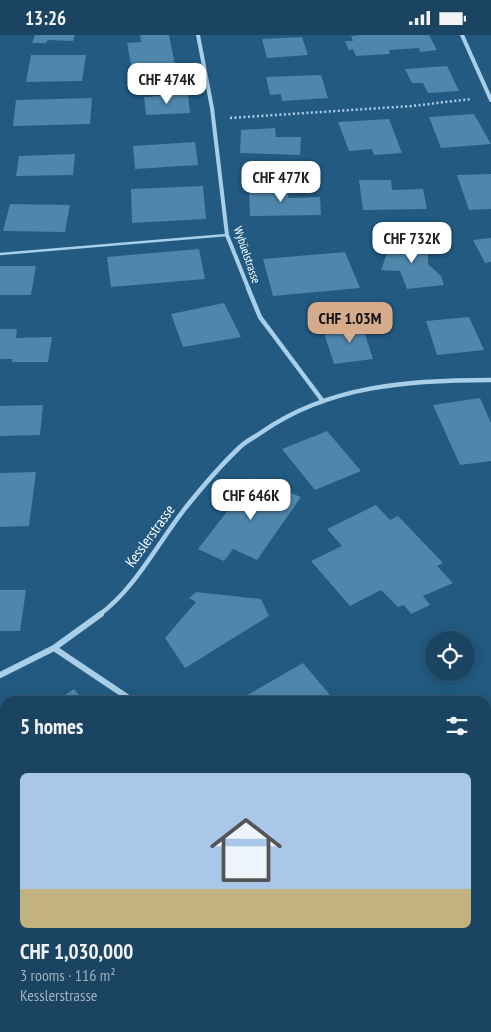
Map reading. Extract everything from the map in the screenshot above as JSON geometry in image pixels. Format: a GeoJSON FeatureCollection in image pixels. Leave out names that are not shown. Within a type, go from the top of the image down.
{"type":"FeatureCollection","features":[{"type":"Feature","properties":{"kind":"street","name":"Wybüelstrasse"},"geometry":{"type":"LineString","coordinates":[[198,35],[213,120],[227,235],[260,317],[322,400]]}},
{"type":"Feature","properties":{"kind":"street"},"geometry":{"type":"LineString","coordinates":[[462,35],[490,98]]}},
{"type":"Feature","properties":{"kind":"street","name":"Kesslerstrasse"},"geometry":{"type":"LineString","coordinates":[[0,675],[54,648],[116,603],[187,506],[241,446],[283,417],[322,400],[378,387],[431,380],[491,380]]}},
{"type":"Feature","properties":{"kind":"street"},"geometry":{"type":"LineString","coordinates":[[54,648],[126,696]]}},
{"type":"Feature","properties":{"kind":"lane"},"geometry":{"type":"LineString","coordinates":[[0,254],[227,235]]}},
{"type":"Feature","properties":{"kind":"path"},"geometry":{"type":"LineString","coordinates":[[213,120],[490,98]]}},
{"type":"Feature","properties":{"kind":"building"},"geometry":{"type":"Polygon","coordinates":[[[35,35],[75,35],[73,41],[48,40],[46,43],[32,43],[35,35]]]}},
{"type":"Feature","properties":{"kind":"building"},"geometry":{"type":"Polygon","coordinates":[[[140,35],[169,35],[175,65],[132,69],[127,43],[141,42],[140,35]]]}},
{"type":"Feature","properties":{"kind":"building"},"geometry":{"type":"Polygon","coordinates":[[[429,35],[437,50],[420,52],[419,48],[389,50],[390,54],[356,56],[353,49],[349,50],[345,41],[353,41],[351,36],[429,35]]]}},
{"type":"Feature","properties":{"kind":"building"},"geometry":{"type":"Polygon","coordinates":[[[302,37],[308,55],[267,58],[262,39],[302,37]]]}},
{"type":"Feature","properties":{"kind":"building"},"geometry":{"type":"Polygon","coordinates":[[[31,55],[86,55],[82,81],[26,82],[31,55]]]}},
{"type":"Feature","properties":{"kind":"building"},"geometry":{"type":"Polygon","coordinates":[[[447,66],[459,91],[428,93],[423,83],[412,83],[405,69],[447,66]]]}},
{"type":"Feature","properties":{"kind":"building"},"geometry":{"type":"Polygon","coordinates":[[[321,75],[328,98],[282,101],[281,94],[270,95],[266,77],[321,75]]]}},
{"type":"Feature","properties":{"kind":"building"},"geometry":{"type":"Polygon","coordinates":[[[188,94],[190,113],[146,115],[144,97],[188,94]]]}},
{"type":"Feature","properties":{"kind":"building"},"geometry":{"type":"Polygon","coordinates":[[[92,98],[90,124],[13,126],[16,100],[92,98]]]}},
{"type":"Feature","properties":{"kind":"building"},"geometry":{"type":"Polygon","coordinates":[[[474,114],[491,144],[441,148],[429,117],[474,114]]]}},
{"type":"Feature","properties":{"kind":"building"},"geometry":{"type":"Polygon","coordinates":[[[389,119],[402,153],[374,155],[372,149],[349,151],[338,122],[389,119]]]}},
{"type":"Feature","properties":{"kind":"building"},"geometry":{"type":"Polygon","coordinates":[[[275,128],[276,137],[301,137],[300,155],[240,153],[241,130],[275,128]]]}},
{"type":"Feature","properties":{"kind":"building"},"geometry":{"type":"Polygon","coordinates":[[[195,142],[198,165],[135,169],[133,146],[195,142]]]}},
{"type":"Feature","properties":{"kind":"building"},"geometry":{"type":"Polygon","coordinates":[[[75,154],[73,175],[16,176],[19,156],[75,154]]]}},
{"type":"Feature","properties":{"kind":"building"},"geometry":{"type":"Polygon","coordinates":[[[491,174],[491,209],[469,210],[457,175],[491,174]]]}},
{"type":"Feature","properties":{"kind":"building"},"geometry":{"type":"Polygon","coordinates":[[[359,180],[391,180],[392,190],[423,189],[427,209],[363,210],[359,180]]]}},
{"type":"Feature","properties":{"kind":"building"},"geometry":{"type":"Polygon","coordinates":[[[203,186],[206,219],[132,223],[131,189],[203,186]]]}},
{"type":"Feature","properties":{"kind":"building"},"geometry":{"type":"Polygon","coordinates":[[[289,187],[288,198],[320,197],[321,215],[250,216],[249,188],[289,187]]]}},
{"type":"Feature","properties":{"kind":"building"},"geometry":{"type":"Polygon","coordinates":[[[10,204],[70,205],[65,232],[3,231],[10,204]]]}},
{"type":"Feature","properties":{"kind":"building"},"geometry":{"type":"Polygon","coordinates":[[[491,238],[491,262],[485,263],[473,240],[491,238]]]}},
{"type":"Feature","properties":{"kind":"building"},"geometry":{"type":"Polygon","coordinates":[[[392,239],[428,243],[428,264],[441,276],[444,285],[407,289],[400,271],[381,270],[392,239]]]}},
{"type":"Feature","properties":{"kind":"building"},"geometry":{"type":"Polygon","coordinates":[[[199,249],[205,279],[111,287],[107,257],[199,249]]]}},
{"type":"Feature","properties":{"kind":"building"},"geometry":{"type":"Polygon","coordinates":[[[345,252],[360,288],[273,296],[263,259],[345,252]]]}},
{"type":"Feature","properties":{"kind":"building"},"geometry":{"type":"Polygon","coordinates":[[[0,266],[36,266],[31,295],[0,295],[0,266]]]}},
{"type":"Feature","properties":{"kind":"building"},"geometry":{"type":"Polygon","coordinates":[[[224,303],[241,337],[183,347],[171,314],[224,303]]]}},
{"type":"Feature","properties":{"kind":"building"},"geometry":{"type":"Polygon","coordinates":[[[469,317],[484,350],[437,355],[426,321],[469,317]]]}},
{"type":"Feature","properties":{"kind":"building"},"geometry":{"type":"Polygon","coordinates":[[[351,320],[366,320],[372,333],[365,334],[373,359],[334,364],[324,333],[355,331],[351,320]]]}},
{"type":"Feature","properties":{"kind":"building"},"geometry":{"type":"Polygon","coordinates":[[[0,329],[17,329],[16,338],[52,337],[48,362],[12,362],[12,359],[0,359],[0,329]]]}},
{"type":"Feature","properties":{"kind":"building"},"geometry":{"type":"Polygon","coordinates":[[[480,398],[491,423],[491,461],[460,465],[433,405],[480,398]]]}},
{"type":"Feature","properties":{"kind":"building"},"geometry":{"type":"Polygon","coordinates":[[[43,405],[40,435],[0,436],[0,406],[43,405]]]}},
{"type":"Feature","properties":{"kind":"building"},"geometry":{"type":"Polygon","coordinates":[[[327,431],[361,471],[315,490],[282,449],[327,431]]]}},
{"type":"Feature","properties":{"kind":"building"},"geometry":{"type":"Polygon","coordinates":[[[36,472],[29,526],[0,527],[0,473],[36,472]]]}},
{"type":"Feature","properties":{"kind":"building"},"geometry":{"type":"Polygon","coordinates":[[[253,478],[301,497],[257,560],[233,549],[224,561],[198,549],[253,478]]]}},
{"type":"Feature","properties":{"kind":"building"},"geometry":{"type":"Polygon","coordinates":[[[376,505],[390,520],[398,516],[443,563],[437,566],[453,583],[423,596],[430,605],[411,614],[404,605],[398,607],[381,590],[350,606],[311,561],[342,546],[327,529],[376,505]]]}},
{"type":"Feature","properties":{"kind":"building"},"geometry":{"type":"Polygon","coordinates":[[[0,590],[26,590],[20,631],[0,631],[0,590]]]}},
{"type":"Feature","properties":{"kind":"building"},"geometry":{"type":"Polygon","coordinates":[[[196,592],[261,599],[269,616],[185,668],[165,638],[196,602],[189,598],[196,592]]]}},
{"type":"Feature","properties":{"kind":"building"},"geometry":{"type":"Polygon","coordinates":[[[303,663],[331,696],[246,696],[303,663]]]}},
{"type":"Feature","properties":{"kind":"building"},"geometry":{"type":"Polygon","coordinates":[[[74,689],[80,696],[64,696],[74,689]]]}}]}
